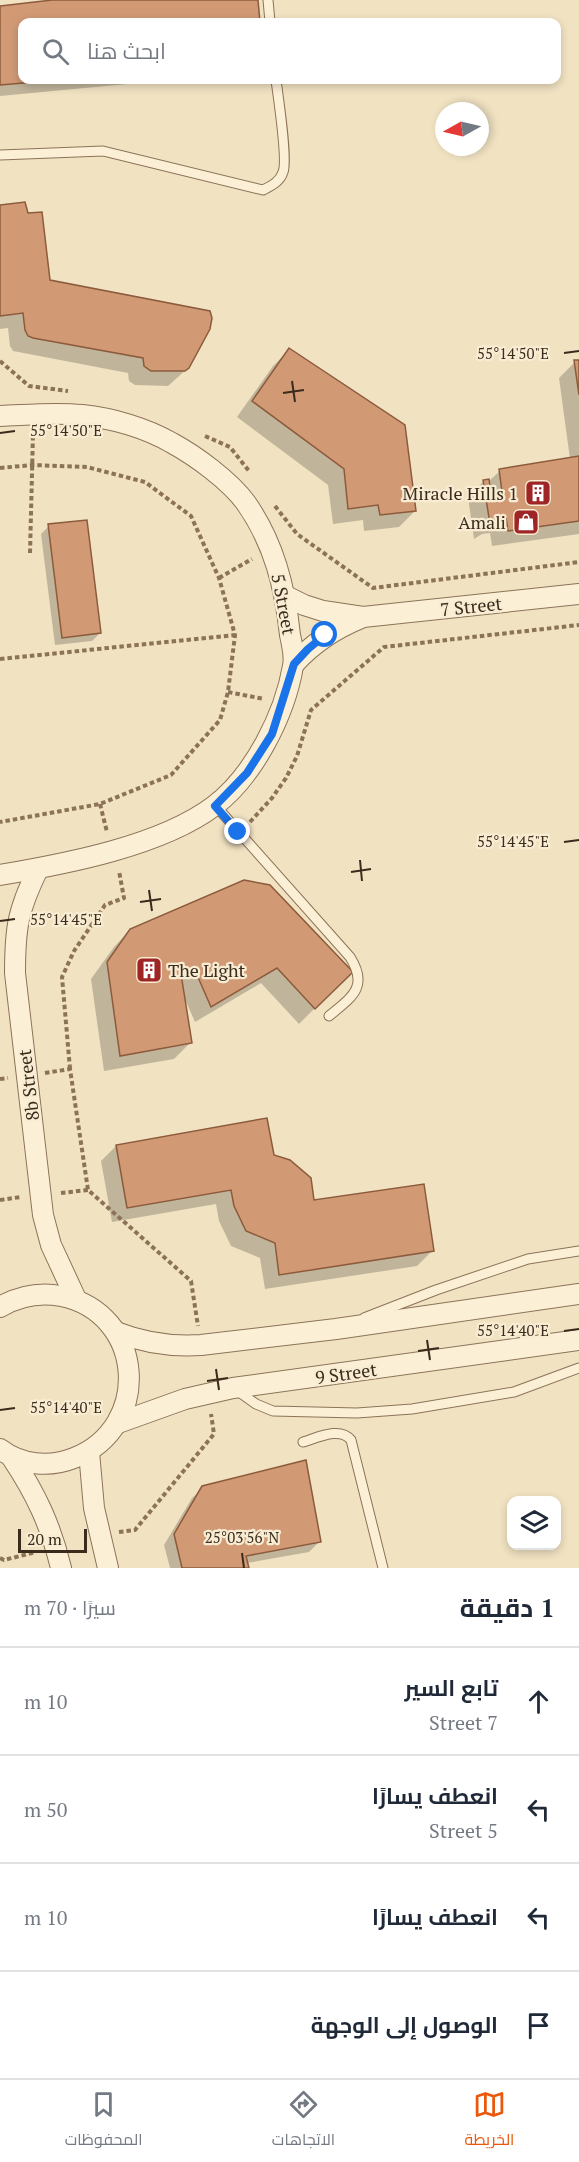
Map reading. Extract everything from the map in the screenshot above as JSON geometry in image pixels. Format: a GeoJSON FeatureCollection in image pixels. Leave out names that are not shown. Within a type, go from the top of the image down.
{"type":"FeatureCollection","features":[{"type":"Feature","properties":{"kind":"street","name":"5 Street"},"geometry":{"type":"LineString","coordinates":[[0,416],[81,415],[128,424],[171,442],[211,468],[245,502],[271,548],[286,596],[294,664],[272,734],[247,773],[215,806],[168,832],[112,851],[0,875]]}},
{"type":"Feature","properties":{"kind":"street","name":"7 Street"},"geometry":{"type":"LineString","coordinates":[[286,596],[323,611],[363,617],[579,594]]}},
{"type":"Feature","properties":{"kind":"street","name":"7 Street"},"geometry":{"type":"LineString","coordinates":[[294,664],[325,635],[363,617]]}},
{"type":"Feature","properties":{"kind":"street","name":"8b Street"},"geometry":{"type":"LineString","coordinates":[[38,868],[22,901],[15,937],[15,973],[41,1195],[51,1245],[76,1299]]}},
{"type":"Feature","properties":{"kind":"street"},"geometry":{"type":"LineString","coordinates":[[0,1307],[14,1299],[45,1293],[76,1299],[98,1312],[116,1332],[126,1354],[129,1379],[126,1403],[118,1423],[105,1439],[89,1452],[64,1462],[38,1464],[6,1454]]}},
{"type":"Feature","properties":{"kind":"street"},"geometry":{"type":"LineString","coordinates":[[116,1332],[149,1343],[184,1347],[336,1329],[579,1294]]}},
{"type":"Feature","properties":{"kind":"street","name":"9 Street"},"geometry":{"type":"LineString","coordinates":[[118,1423],[178,1401],[233,1388],[579,1340]]}},
{"type":"Feature","properties":{"kind":"street"},"geometry":{"type":"LineString","coordinates":[[89,1452],[94,1508],[108,1568]]}},
{"type":"Feature","properties":{"kind":"street"},"geometry":{"type":"LineString","coordinates":[[6,1454],[30,1485],[45,1515],[61,1568]]}},
{"type":"Feature","properties":{"kind":"lane"},"geometry":{"type":"LineString","coordinates":[[267,0],[269,18]]}},
{"type":"Feature","properties":{"kind":"lane"},"geometry":{"type":"LineString","coordinates":[[0,156],[103,152],[262,190],[276,184],[284,172],[276,84]]}},
{"type":"Feature","properties":{"kind":"lane"},"geometry":{"type":"LineString","coordinates":[[215,806],[350,957],[358,969],[359,984],[352,997],[329,1016]]}},
{"type":"Feature","properties":{"kind":"lane"},"geometry":{"type":"LineString","coordinates":[[336,1329],[436,1290],[528,1259],[579,1251]]}},
{"type":"Feature","properties":{"kind":"lane"},"geometry":{"type":"LineString","coordinates":[[233,1388],[256,1404],[273,1411],[385,1412],[514,1392],[579,1368]]}},
{"type":"Feature","properties":{"kind":"lane"},"geometry":{"type":"LineString","coordinates":[[303,1442],[338,1432],[348,1435],[383,1568]]}},
{"type":"Feature","properties":{"kind":"path"},"geometry":{"type":"LineString","coordinates":[[0,361],[29,386],[72,391]]}},
{"type":"Feature","properties":{"kind":"path"},"geometry":{"type":"LineString","coordinates":[[29,386],[34,415],[30,553]]}},
{"type":"Feature","properties":{"kind":"path"},"geometry":{"type":"LineString","coordinates":[[199,433],[230,447],[250,473]]}},
{"type":"Feature","properties":{"kind":"path"},"geometry":{"type":"LineString","coordinates":[[0,468],[32,465],[87,467],[145,482],[191,516],[219,578],[235,635],[228,692],[220,720],[171,775],[100,804],[0,822]]}},
{"type":"Feature","properties":{"kind":"path"},"geometry":{"type":"LineString","coordinates":[[270,499],[297,534],[373,588],[579,562]]}},
{"type":"Feature","properties":{"kind":"path"},"geometry":{"type":"LineString","coordinates":[[238,832],[272,798],[286,777],[297,756],[311,710],[384,646],[579,625]]}},
{"type":"Feature","properties":{"kind":"path"},"geometry":{"type":"LineString","coordinates":[[0,659],[235,635]]}},
{"type":"Feature","properties":{"kind":"path"},"geometry":{"type":"LineString","coordinates":[[70,1069],[62,977],[74,951],[105,905],[124,898],[100,804]]}},
{"type":"Feature","properties":{"kind":"path"},"geometry":{"type":"LineString","coordinates":[[41,1195],[87,1190]]}},
{"type":"Feature","properties":{"kind":"building"},"geometry":{"type":"Polygon","coordinates":[[[52,0],[258,0],[260,18],[18,18],[18,83],[0,85],[0,6],[52,0]]]}},
{"type":"Feature","properties":{"kind":"building"},"geometry":{"type":"Polygon","coordinates":[[[25,202],[28,213],[42,212],[50,280],[210,311],[212,318],[210,329],[189,368],[185,371],[151,371],[144,366],[143,358],[28,336],[23,313],[0,316],[0,205],[25,202]]]}},
{"type":"Feature","properties":{"kind":"building"},"geometry":{"type":"Polygon","coordinates":[[[289,348],[405,425],[416,511],[380,515],[378,505],[348,509],[344,469],[252,401],[289,348]]]}},
{"type":"Feature","properties":{"kind":"building"},"geometry":{"type":"Polygon","coordinates":[[[574,360],[579,360],[579,395],[574,360]]]}},
{"type":"Feature","properties":{"kind":"building","name":"Miracle Hills 1"},"geometry":{"type":"Polygon","coordinates":[[[579,456],[579,521],[508,531],[506,518],[494,519],[495,524],[490,524],[483,480],[489,479],[491,494],[502,492],[499,469],[579,456]]]}},
{"type":"Feature","properties":{"kind":"building"},"geometry":{"type":"Polygon","coordinates":[[[87,520],[101,633],[62,638],[48,524],[87,520]]]}},
{"type":"Feature","properties":{"kind":"building","name":"The Light"},"geometry":{"type":"Polygon","coordinates":[[[244,880],[270,885],[353,972],[315,1009],[277,968],[211,1007],[194,968],[181,974],[192,1043],[120,1056],[107,962],[130,929],[244,880]]]}},
{"type":"Feature","properties":{"kind":"building"},"geometry":{"type":"Polygon","coordinates":[[[267,1118],[274,1155],[290,1160],[311,1178],[314,1200],[424,1184],[434,1251],[279,1275],[275,1243],[246,1231],[234,1206],[231,1190],[127,1208],[116,1145],[267,1118]]]}},
{"type":"Feature","properties":{"kind":"building"},"geometry":{"type":"Polygon","coordinates":[[[306,1460],[321,1542],[246,1556],[249,1568],[182,1568],[174,1534],[202,1486],[306,1460]]]}},
{"type":"Feature","properties":{"kind":"place","name":"Miracle Hills 1"},"geometry":{"type":"Point","coordinates":[538,493]}},
{"type":"Feature","properties":{"kind":"place","name":"Amali"},"geometry":{"type":"Point","coordinates":[526,522]}},
{"type":"Feature","properties":{"kind":"place","name":"The Light"},"geometry":{"type":"Point","coordinates":[149,970]}},
{"type":"Feature","properties":{"kind":"route"},"geometry":{"type":"LineString","coordinates":[[238,832],[215,806],[247,773],[272,734],[294,664],[325,635]]}}]}
